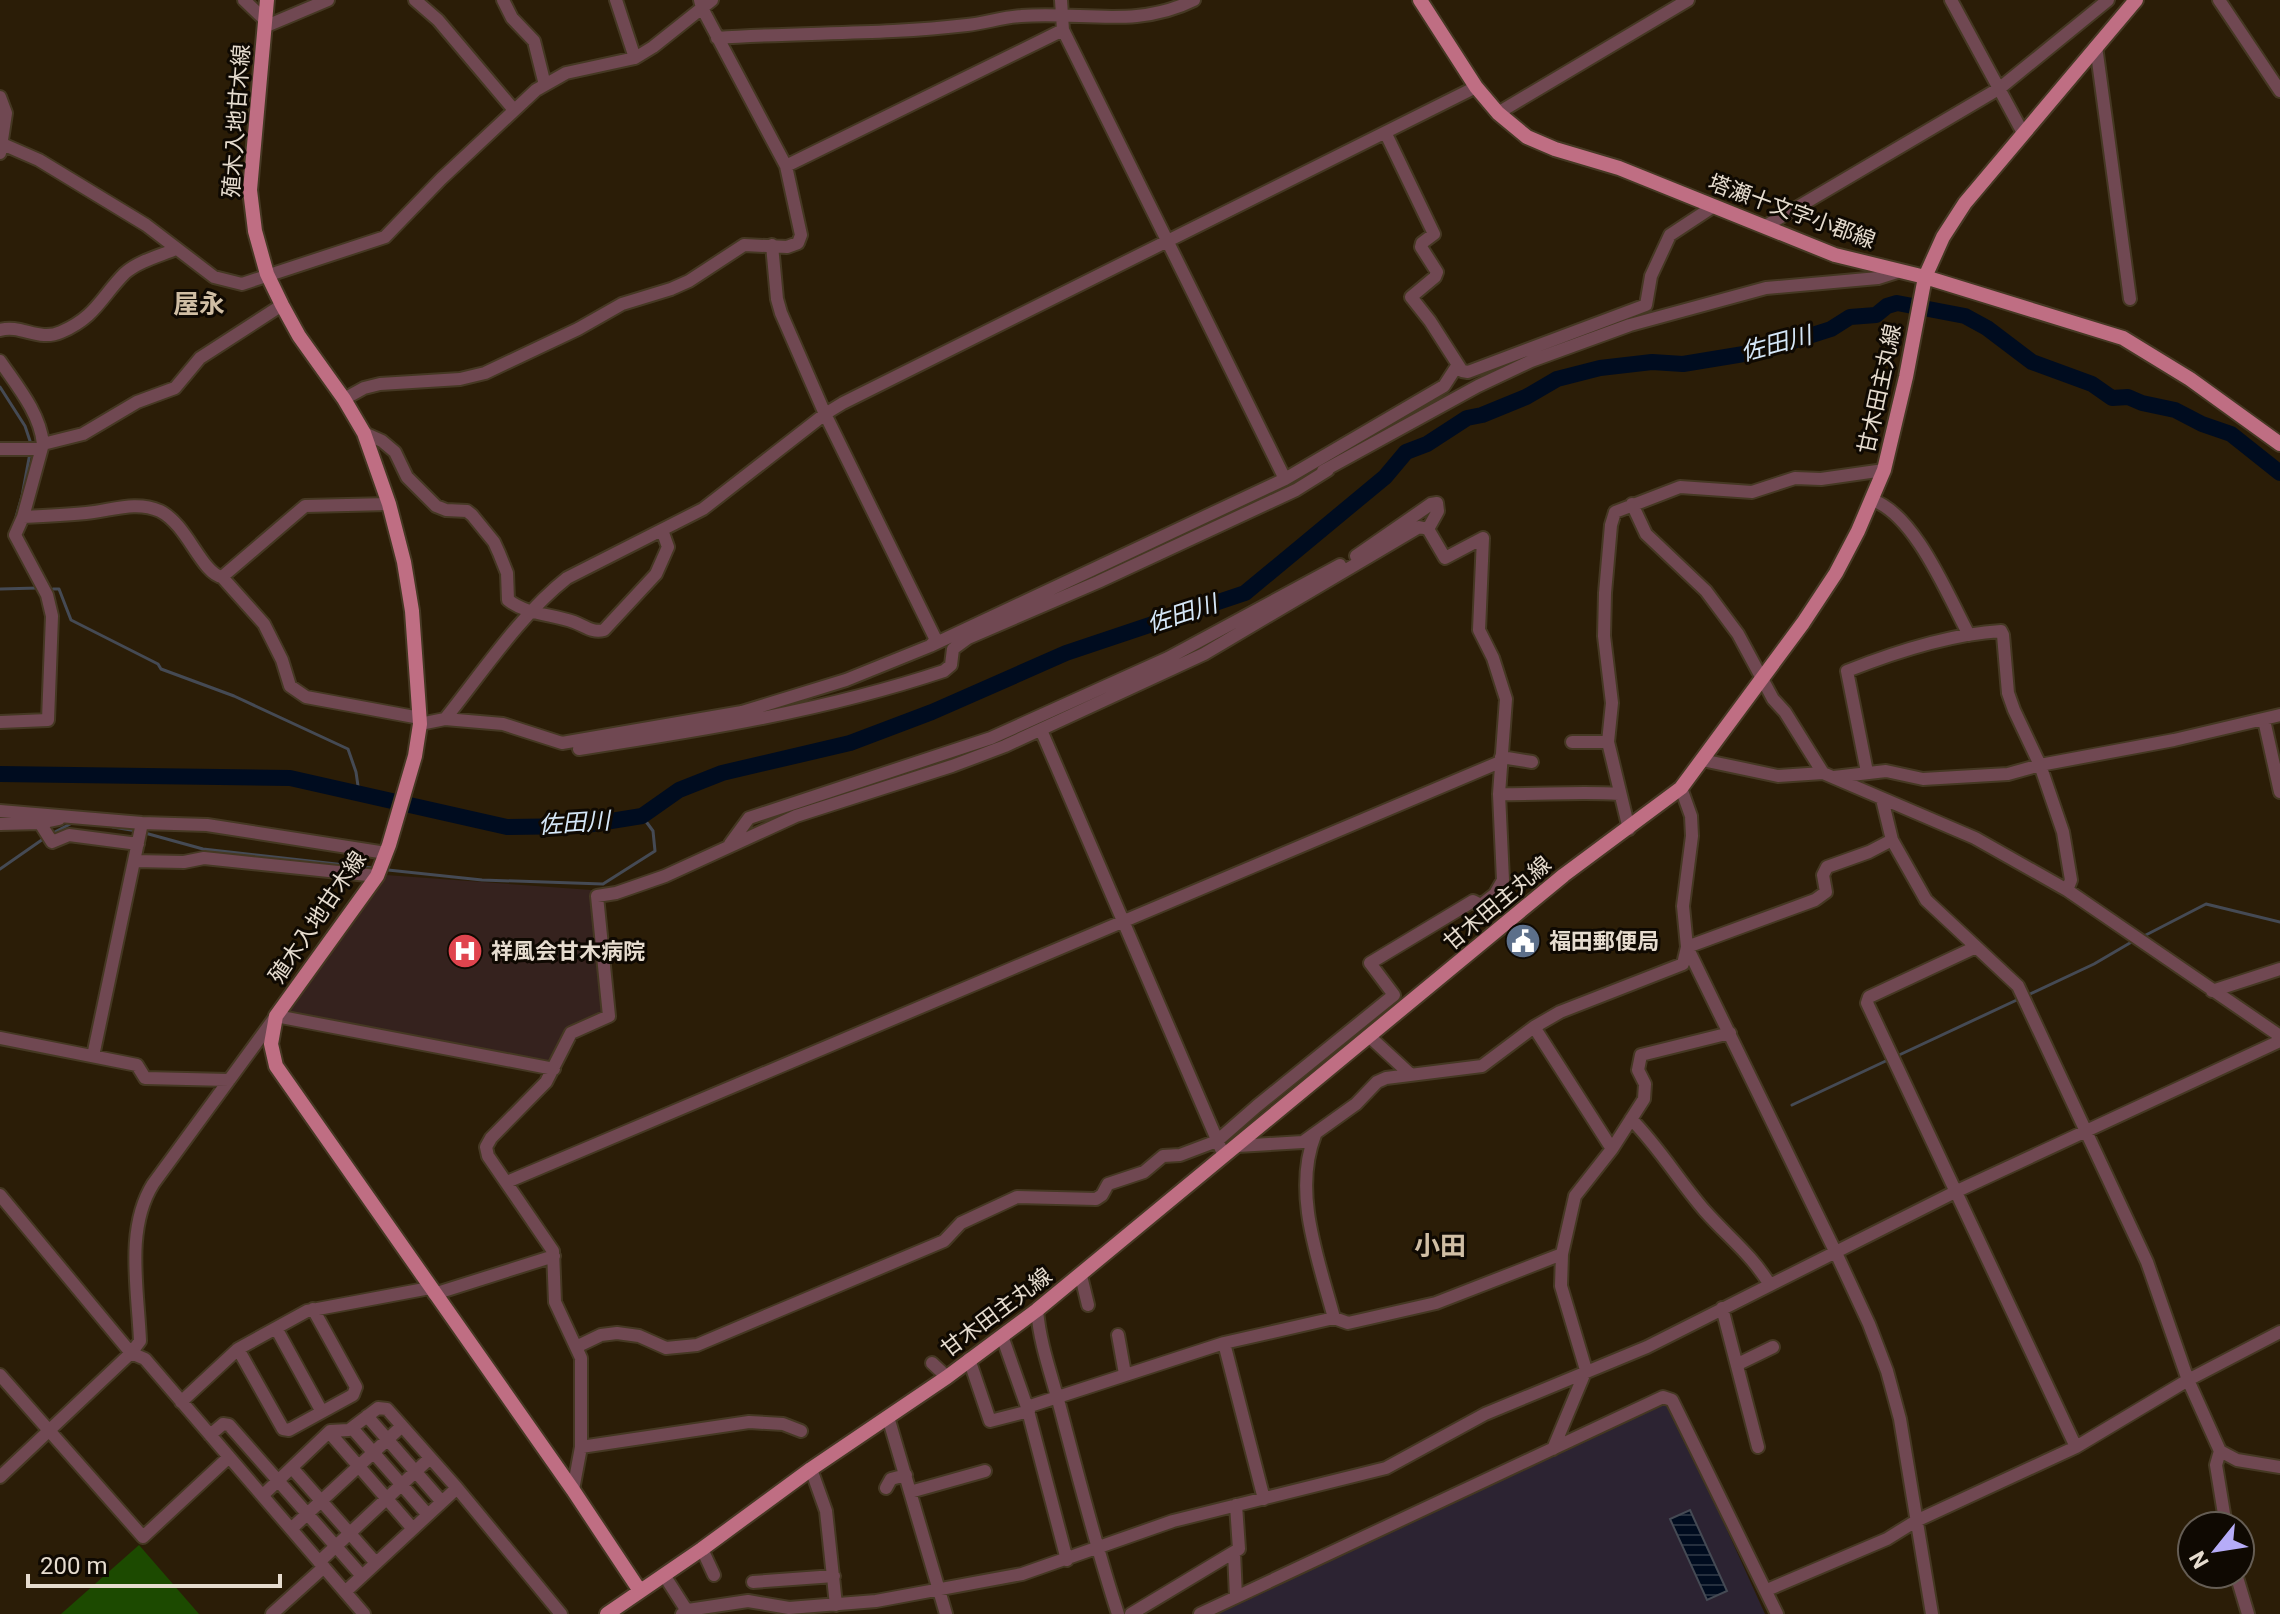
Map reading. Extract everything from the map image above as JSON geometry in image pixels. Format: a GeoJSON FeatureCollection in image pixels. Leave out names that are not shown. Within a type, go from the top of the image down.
{"type":"FeatureCollection","features":[{"type":"Feature","properties":{"kind":"main road","name":"殖木入地甘木線"},"geometry":{"type":"LineString","coordinates":[[267,0],[250,190],[255,231],[267,274],[282,305],[299,336],[364,433],[389,504],[404,562],[412,611],[420,721],[415,756],[377,876],[276,1016],[271,1044],[276,1066],[573,1490],[640,1591]]}},
{"type":"Feature","properties":{"kind":"main road","name":"塔瀬十文字小郡線"},"geometry":{"type":"LineString","coordinates":[[1420,0],[1476,87],[1498,113],[1527,137],[1555,149],[1619,168],[1835,255],[2123,338],[2190,379],[2280,444]]}},
{"type":"Feature","properties":{"kind":"main road","name":"甘木田主丸線"},"geometry":{"type":"LineString","coordinates":[[607,1614],[947,1377],[1037,1310],[1564,875],[1681,788],[1836,573],[1858,531],[1884,470],[1924,283],[1943,237],[1965,203],[2136,0]]}},
{"type":"Feature","properties":{"kind":"street"},"geometry":{"type":"LineString","coordinates":[[244,0],[264,24],[328,0]]}},
{"type":"Feature","properties":{"kind":"street"},"geometry":{"type":"LineString","coordinates":[[415,0],[438,20],[514,110]]}},
{"type":"Feature","properties":{"kind":"street"},"geometry":{"type":"LineString","coordinates":[[503,0],[512,18],[534,41],[545,85]]}},
{"type":"Feature","properties":{"kind":"street"},"geometry":{"type":"LineString","coordinates":[[616,0],[635,58]]}},
{"type":"Feature","properties":{"kind":"street"},"geometry":{"type":"LineString","coordinates":[[1062,0],[1063,30],[1285,479]]}},
{"type":"Feature","properties":{"kind":"street"},"geometry":{"type":"LineString","coordinates":[[717,38],[968,25],[1018,16],[1124,19],[1160,12],[1194,0]]}},
{"type":"Feature","properties":{"kind":"street"},"geometry":{"type":"LineString","coordinates":[[1498,113],[1688,0]]}},
{"type":"Feature","properties":{"kind":"street"},"geometry":{"type":"LineString","coordinates":[[1951,0],[2023,133]]}},
{"type":"Feature","properties":{"kind":"street"},"geometry":{"type":"LineString","coordinates":[[1764,227],[2000,88],[2108,0]]}},
{"type":"Feature","properties":{"kind":"street"},"geometry":{"type":"LineString","coordinates":[[2219,0],[2280,91]]}},
{"type":"Feature","properties":{"kind":"street"},"geometry":{"type":"LineString","coordinates":[[0,143],[39,160],[146,225],[214,277],[242,284],[385,237],[514,110],[545,85],[566,73],[635,58],[653,47],[705,3],[717,38],[786,166],[800,239],[793,245],[744,245],[689,281],[622,304],[578,329],[485,373],[460,379],[380,384],[364,388],[344,399]]}},
{"type":"Feature","properties":{"kind":"street"},"geometry":{"type":"LineString","coordinates":[[786,166],[1063,30]]}},
{"type":"Feature","properties":{"kind":"street"},"geometry":{"type":"LineString","coordinates":[[2096,46],[2130,299]]}},
{"type":"Feature","properties":{"kind":"street"},"geometry":{"type":"LineString","coordinates":[[450,720],[531,612],[567,578],[718,500],[825,414],[1476,87]]}},
{"type":"Feature","properties":{"kind":"street"},"geometry":{"type":"LineString","coordinates":[[0,97],[6,113],[0,153]]}},
{"type":"Feature","properties":{"kind":"street"},"geometry":{"type":"LineString","coordinates":[[1386,134],[1434,234],[1421,247],[1437,272],[1411,297],[1412,302],[1430,321],[1457,366],[1468,372],[1646,305],[1651,276],[1670,235],[1714,206]]}},
{"type":"Feature","properties":{"kind":"street"},"geometry":{"type":"LineString","coordinates":[[772,245],[781,313],[825,414],[936,640],[930,646]]}},
{"type":"Feature","properties":{"kind":"street"},"geometry":{"type":"LineString","coordinates":[[0,330],[13,328],[48,336],[61,332],[90,316],[124,274],[135,266],[176,249]]}},
{"type":"Feature","properties":{"kind":"street"},"geometry":{"type":"LineString","coordinates":[[930,646],[953,649],[968,638],[1098,582],[1296,490],[1478,386],[1531,361],[1630,325],[1766,288],[1878,278],[1897,272]]}},
{"type":"Feature","properties":{"kind":"street"},"geometry":{"type":"LineString","coordinates":[[0,449],[42,446],[83,434],[137,402],[175,388],[200,358],[282,305]]}},
{"type":"Feature","properties":{"kind":"street"},"geometry":{"type":"LineString","coordinates":[[0,361],[36,417],[42,446],[23,517],[15,535],[47,595],[52,616],[48,720],[0,722]]}},
{"type":"Feature","properties":{"kind":"street"},"geometry":{"type":"LineString","coordinates":[[23,517],[98,512],[137,505],[157,509],[173,518],[208,569],[215,576],[222,577],[264,624],[293,690],[306,697],[420,721],[503,724],[562,743],[573,743],[742,712],[846,680],[930,646],[1285,479],[1444,386],[1457,366]]}},
{"type":"Feature","properties":{"kind":"street"},"geometry":{"type":"LineString","coordinates":[[364,433],[382,441],[395,452],[407,477],[436,506],[467,511],[472,515],[494,542],[507,573],[508,600],[531,612],[575,622],[595,632],[604,630],[656,574],[668,547],[662,530]]}},
{"type":"Feature","properties":{"kind":"street"},"geometry":{"type":"LineString","coordinates":[[1285,479],[1328,470]]}},
{"type":"Feature","properties":{"kind":"street"},"geometry":{"type":"LineString","coordinates":[[1629,829],[1608,742],[1612,703],[1604,636],[1611,525],[1615,512],[1680,487],[1752,492],[1795,478],[1821,479],[1884,470]]}},
{"type":"Feature","properties":{"kind":"street"},"geometry":{"type":"LineString","coordinates":[[1872,500],[1882,503],[1908,527],[1969,635]]}},
{"type":"Feature","properties":{"kind":"street"},"geometry":{"type":"LineString","coordinates":[[730,845],[749,818],[991,738],[1168,658],[1358,555],[1431,504],[1437,503],[1438,511],[1428,529]]}},
{"type":"Feature","properties":{"kind":"street"},"geometry":{"type":"LineString","coordinates":[[222,577],[305,506],[389,504]]}},
{"type":"Feature","properties":{"kind":"street"},"geometry":{"type":"LineString","coordinates":[[664,1575],[686,1613],[748,1601],[789,1608],[836,1605],[940,1590],[1022,1574],[1173,1521],[1386,1468],[1485,1414],[1647,1347],[1955,1192],[2280,1039],[2067,890],[1975,838],[1829,775],[1761,679],[1738,634],[1706,591],[1646,534],[1632,504]]}},
{"type":"Feature","properties":{"kind":"street"},"geometry":{"type":"LineString","coordinates":[[573,1490],[581,1447],[581,1358],[555,1302],[552,1282],[554,1256],[488,1156],[487,1142],[546,1082],[571,1033],[610,1013],[597,896],[616,893],[665,876],[796,816],[952,766],[1041,730],[1204,654],[1419,527],[1428,529],[1445,558],[1483,538],[1479,630],[1493,658],[1506,699],[1499,794],[1503,880],[1495,894],[1481,905],[1473,901],[1370,963],[1394,995],[1217,1141],[1180,1155],[1163,1156],[1144,1172],[1108,1184],[1096,1199],[1017,1197],[961,1223],[944,1241],[697,1345],[666,1348],[639,1336],[617,1333],[601,1335],[576,1347]]}},
{"type":"Feature","properties":{"kind":"street"},"geometry":{"type":"LineString","coordinates":[[1867,772],[1847,671],[1887,656],[1969,635],[2002,633],[2008,693],[2040,765],[2063,832],[2071,880],[2067,890]]}},
{"type":"Feature","properties":{"kind":"street"},"geometry":{"type":"LineString","coordinates":[[450,720],[504,732],[555,749],[576,750],[704,731],[848,700],[950,668],[953,649]]}},
{"type":"Feature","properties":{"kind":"street"},"geometry":{"type":"LineString","coordinates":[[1702,760],[1778,776],[1886,771],[1923,779],[2008,774],[2280,715]]}},
{"type":"Feature","properties":{"kind":"street"},"geometry":{"type":"LineString","coordinates":[[2264,720],[2280,792]]}},
{"type":"Feature","properties":{"kind":"street"},"geometry":{"type":"LineString","coordinates":[[1041,730],[1224,1156]]}},
{"type":"Feature","properties":{"kind":"street"},"geometry":{"type":"LineString","coordinates":[[1572,742],[1608,742]]}},
{"type":"Feature","properties":{"kind":"street"},"geometry":{"type":"LineString","coordinates":[[507,1182],[1501,760],[1532,762]]}},
{"type":"Feature","properties":{"kind":"street"},"geometry":{"type":"LineString","coordinates":[[1237,1146],[1303,1142],[1356,1104],[1377,1082],[1482,1066],[1534,1027],[1570,1007],[1683,964],[1687,947],[1683,906],[1692,836],[1691,816],[1681,788]]}},
{"type":"Feature","properties":{"kind":"street"},"geometry":{"type":"LineString","coordinates":[[1499,794],[1544,795],[1580,791],[1619,794]]}},
{"type":"Feature","properties":{"kind":"street"},"geometry":{"type":"LineString","coordinates":[[1882,799],[1892,840],[1926,900],[2015,980],[2147,1262],[2188,1380],[2220,1451],[2237,1460],[2280,1467]]}},
{"type":"Feature","properties":{"kind":"street"},"geometry":{"type":"LineString","coordinates":[[0,811],[68,816],[140,834]]}},
{"type":"Feature","properties":{"kind":"street"},"geometry":{"type":"LineString","coordinates":[[0,824],[46,832],[68,816]]}},
{"type":"Feature","properties":{"kind":"street"},"geometry":{"type":"LineString","coordinates":[[46,832],[52,842],[69,835],[140,834],[207,825],[388,849]]}},
{"type":"Feature","properties":{"kind":"street"},"geometry":{"type":"LineString","coordinates":[[93,1056],[140,834]]}},
{"type":"Feature","properties":{"kind":"street"},"geometry":{"type":"LineString","coordinates":[[1687,947],[1815,900],[1826,892],[1823,875],[1827,867],[1892,840]]}},
{"type":"Feature","properties":{"kind":"street"},"geometry":{"type":"LineString","coordinates":[[134,861],[184,862],[204,858],[377,876]]}},
{"type":"Feature","properties":{"kind":"street"},"geometry":{"type":"LineString","coordinates":[[1687,947],[1836,1253],[1887,1371],[1900,1419],[1932,1614]]}},
{"type":"Feature","properties":{"kind":"street"},"geometry":{"type":"LineString","coordinates":[[1976,947],[1869,997],[1867,1003],[2076,1447]]}},
{"type":"Feature","properties":{"kind":"street"},"geometry":{"type":"LineString","coordinates":[[2212,991],[2280,969]]}},
{"type":"Feature","properties":{"kind":"street"},"geometry":{"type":"LineString","coordinates":[[0,1477],[140,1341],[136,1233],[143,1203],[153,1184],[276,1016],[554,1069]]}},
{"type":"Feature","properties":{"kind":"street"},"geometry":{"type":"LineString","coordinates":[[1534,1027],[1612,1149]]}},
{"type":"Feature","properties":{"kind":"street"},"geometry":{"type":"LineString","coordinates":[[1553,1449],[1586,1370],[1561,1286],[1562,1254],[1575,1196],[1612,1149],[1646,1092],[1638,1070],[1641,1055],[1730,1033]]}},
{"type":"Feature","properties":{"kind":"street"},"geometry":{"type":"LineString","coordinates":[[1370,1037],[1411,1075]]}},
{"type":"Feature","properties":{"kind":"street"},"geometry":{"type":"LineString","coordinates":[[0,1038],[137,1065],[145,1078],[229,1080]]}},
{"type":"Feature","properties":{"kind":"street"},"geometry":{"type":"LineString","coordinates":[[1631,1119],[1706,1212],[1757,1264],[1770,1285]]}},
{"type":"Feature","properties":{"kind":"street"},"geometry":{"type":"LineString","coordinates":[[1315,1135],[1308,1152],[1307,1206],[1334,1318]]}},
{"type":"Feature","properties":{"kind":"street"},"geometry":{"type":"LineString","coordinates":[[0,1195],[131,1353],[145,1359],[364,1614]]}},
{"type":"Feature","properties":{"kind":"street"},"geometry":{"type":"LineString","coordinates":[[969,1359],[990,1421],[1224,1343],[1334,1318],[1348,1323],[1436,1303],[1562,1254]]}},
{"type":"Feature","properties":{"kind":"street"},"geometry":{"type":"LineString","coordinates":[[181,1402],[238,1349],[313,1309],[432,1291],[554,1256]]}},
{"type":"Feature","properties":{"kind":"street"},"geometry":{"type":"LineString","coordinates":[[1081,1276],[1088,1305]]}},
{"type":"Feature","properties":{"kind":"street"},"geometry":{"type":"LineString","coordinates":[[1722,1308],[1758,1447]]}},
{"type":"Feature","properties":{"kind":"street"},"geometry":{"type":"LineString","coordinates":[[238,1349],[283,1429],[289,1430],[353,1395],[356,1387],[313,1309]]}},
{"type":"Feature","properties":{"kind":"street"},"geometry":{"type":"LineString","coordinates":[[1037,1310],[1039,1340],[1058,1397],[1097,1549],[1118,1614]]}},
{"type":"Feature","properties":{"kind":"street"},"geometry":{"type":"LineString","coordinates":[[276,1328],[322,1412]]}},
{"type":"Feature","properties":{"kind":"street"},"geometry":{"type":"LineString","coordinates":[[1767,1590],[1887,1539],[1916,1521],[2076,1447],[2188,1380],[2280,1332]]}},
{"type":"Feature","properties":{"kind":"street"},"geometry":{"type":"LineString","coordinates":[[1118,1335],[1125,1374]]}},
{"type":"Feature","properties":{"kind":"street"},"geometry":{"type":"LineString","coordinates":[[1002,1336],[1028,1409],[1067,1560]]}},
{"type":"Feature","properties":{"kind":"street"},"geometry":{"type":"LineString","coordinates":[[1224,1343],[1264,1499]]}},
{"type":"Feature","properties":{"kind":"street"},"geometry":{"type":"LineString","coordinates":[[1738,1364],[1773,1347]]}},
{"type":"Feature","properties":{"kind":"street"},"geometry":{"type":"LineString","coordinates":[[932,1363],[947,1377]]}},
{"type":"Feature","properties":{"kind":"street"},"geometry":{"type":"LineString","coordinates":[[0,1375],[143,1537],[229,1457]]}},
{"type":"Feature","properties":{"kind":"street"},"geometry":{"type":"LineString","coordinates":[[1200,1614],[1663,1397],[1672,1400],[1777,1614]]}},
{"type":"Feature","properties":{"kind":"street"},"geometry":{"type":"LineString","coordinates":[[263,1495],[329,1432],[352,1428],[382,1407],[457,1488],[561,1614]]}},
{"type":"Feature","properties":{"kind":"street"},"geometry":{"type":"LineString","coordinates":[[367,1416],[442,1502]]}},
{"type":"Feature","properties":{"kind":"street"},"geometry":{"type":"LineString","coordinates":[[888,1417],[946,1614]]}},
{"type":"Feature","properties":{"kind":"street"},"geometry":{"type":"LineString","coordinates":[[581,1447],[749,1422],[783,1424],[801,1431]]}},
{"type":"Feature","properties":{"kind":"street"},"geometry":{"type":"LineString","coordinates":[[210,1435],[223,1424],[229,1425],[362,1576]]}},
{"type":"Feature","properties":{"kind":"street"},"geometry":{"type":"LineString","coordinates":[[291,1529],[402,1426]]}},
{"type":"Feature","properties":{"kind":"street"},"geometry":{"type":"LineString","coordinates":[[352,1428],[428,1515]]}},
{"type":"Feature","properties":{"kind":"street"},"geometry":{"type":"LineString","coordinates":[[329,1432],[413,1529]]}},
{"type":"Feature","properties":{"kind":"street"},"geometry":{"type":"LineString","coordinates":[[2220,1451],[2216,1465],[2223,1510]]}},
{"type":"Feature","properties":{"kind":"street"},"geometry":{"type":"LineString","coordinates":[[272,1614],[349,1533],[430,1458]]}},
{"type":"Feature","properties":{"kind":"street"},"geometry":{"type":"LineString","coordinates":[[292,1468],[376,1563]]}},
{"type":"Feature","properties":{"kind":"street"},"geometry":{"type":"LineString","coordinates":[[811,1469],[826,1511],[836,1605]]}},
{"type":"Feature","properties":{"kind":"street"},"geometry":{"type":"LineString","coordinates":[[910,1492],[985,1471]]}},
{"type":"Feature","properties":{"kind":"street"},"geometry":{"type":"LineString","coordinates":[[886,1488],[891,1479],[906,1475]]}},
{"type":"Feature","properties":{"kind":"street"},"geometry":{"type":"LineString","coordinates":[[345,1592],[457,1488]]}},
{"type":"Feature","properties":{"kind":"street"},"geometry":{"type":"LineString","coordinates":[[1131,1614],[1239,1549],[1236,1505]]}},
{"type":"Feature","properties":{"kind":"street"},"geometry":{"type":"LineString","coordinates":[[702,1549],[714,1575]]}},
{"type":"Feature","properties":{"kind":"street"},"geometry":{"type":"LineString","coordinates":[[1234,1552],[1236,1597]]}},
{"type":"Feature","properties":{"kind":"street"},"geometry":{"type":"LineString","coordinates":[[753,1582],[834,1576]]}},
{"type":"Feature","properties":{"kind":"street"},"geometry":{"type":"LineString","coordinates":[[2241,1590],[2248,1614]]}},
{"type":"Feature","properties":{"kind":"shaded area","name":"祥風会甘木病院"},"geometry":{"type":"Polygon","coordinates":[[[386,875],[592,890],[605,1013],[566,1032],[551,1063],[286,1013],[386,875]]]}},
{"type":"Feature","properties":{"kind":"shaded area"},"geometry":{"type":"Polygon","coordinates":[[[1665,1401],[1670,1404],[1765,1614],[1201,1614],[1665,1401]]]}},
{"type":"Feature","properties":{"kind":"green space"},"geometry":{"type":"Polygon","coordinates":[[[139,1545],[199,1614],[61,1614],[139,1545]]]}},
{"type":"Feature","properties":{"kind":"water"},"geometry":{"type":"Polygon","coordinates":[[[1690,1510],[1727,1591],[1707,1600],[1670,1519],[1690,1510]]]}},
{"type":"Feature","properties":{"kind":"waterway","name":"佐田川"},"geometry":{"type":"LineString","coordinates":[[0,774],[290,778],[507,827],[580,826],[642,816],[679,790],[722,773],[850,743],[932,712],[1066,653],[1245,593],[1385,477],[1406,452],[1427,444],[1467,418],[1526,397],[1557,379],[1600,368],[1652,362],[1683,364],[1762,351],[1831,329],[1850,317],[1876,315],[1897,303],[1965,316],[1987,328],[2032,362],[2092,384],[2112,398],[2128,397],[2175,410],[2231,434],[2280,473]]}},
{"type":"Feature","properties":{"kind":"waterway"},"geometry":{"type":"LineString","coordinates":[[0,387],[25,426],[31,444]]}},
{"type":"Feature","properties":{"kind":"waterway"},"geometry":{"type":"LineString","coordinates":[[12,531],[30,453]]}},
{"type":"Feature","properties":{"kind":"waterway"},"geometry":{"type":"LineString","coordinates":[[0,589],[38,588]]}},
{"type":"Feature","properties":{"kind":"waterway"},"geometry":{"type":"LineString","coordinates":[[53,589],[59,589],[71,620],[158,664],[161,669],[234,696],[348,749],[359,793]]}},
{"type":"Feature","properties":{"kind":"waterway"},"geometry":{"type":"LineString","coordinates":[[388,870],[482,880],[603,884],[655,851],[653,831],[642,816]]}},
{"type":"Feature","properties":{"kind":"waterway"},"geometry":{"type":"LineString","coordinates":[[53,833],[74,822]]}},
{"type":"Feature","properties":{"kind":"waterway"},"geometry":{"type":"LineString","coordinates":[[113,827],[137,831]]}},
{"type":"Feature","properties":{"kind":"waterway"},"geometry":{"type":"LineString","coordinates":[[145,833],[203,849],[372,868]]}},
{"type":"Feature","properties":{"kind":"waterway"},"geometry":{"type":"LineString","coordinates":[[0,869],[46,837]]}},
{"type":"Feature","properties":{"kind":"waterway"},"geometry":{"type":"LineString","coordinates":[[2142,937],[2206,904],[2280,922]]}},
{"type":"Feature","properties":{"kind":"waterway"},"geometry":{"type":"LineString","coordinates":[[2028,995],[2094,964],[2135,940]]}},
{"type":"Feature","properties":{"kind":"waterway"},"geometry":{"type":"LineString","coordinates":[[1897,1056],[2021,998]]}},
{"type":"Feature","properties":{"kind":"waterway"},"geometry":{"type":"LineString","coordinates":[[1792,1105],[1890,1059]]}},
{"type":"Feature","properties":{"kind":"place","name":"福田郵便局"},"geometry":{"type":"Point","coordinates":[1523,941]}},
{"type":"Feature","properties":{"kind":"place","name":"祥風会甘木病院"},"geometry":{"type":"Point","coordinates":[465,951]}},
{"type":"Feature","properties":{"kind":"district","name":"屋永"},"geometry":{"type":"Point","coordinates":[199,304]}},
{"type":"Feature","properties":{"kind":"district","name":"小田"},"geometry":{"type":"Point","coordinates":[1440,1246]}}]}
